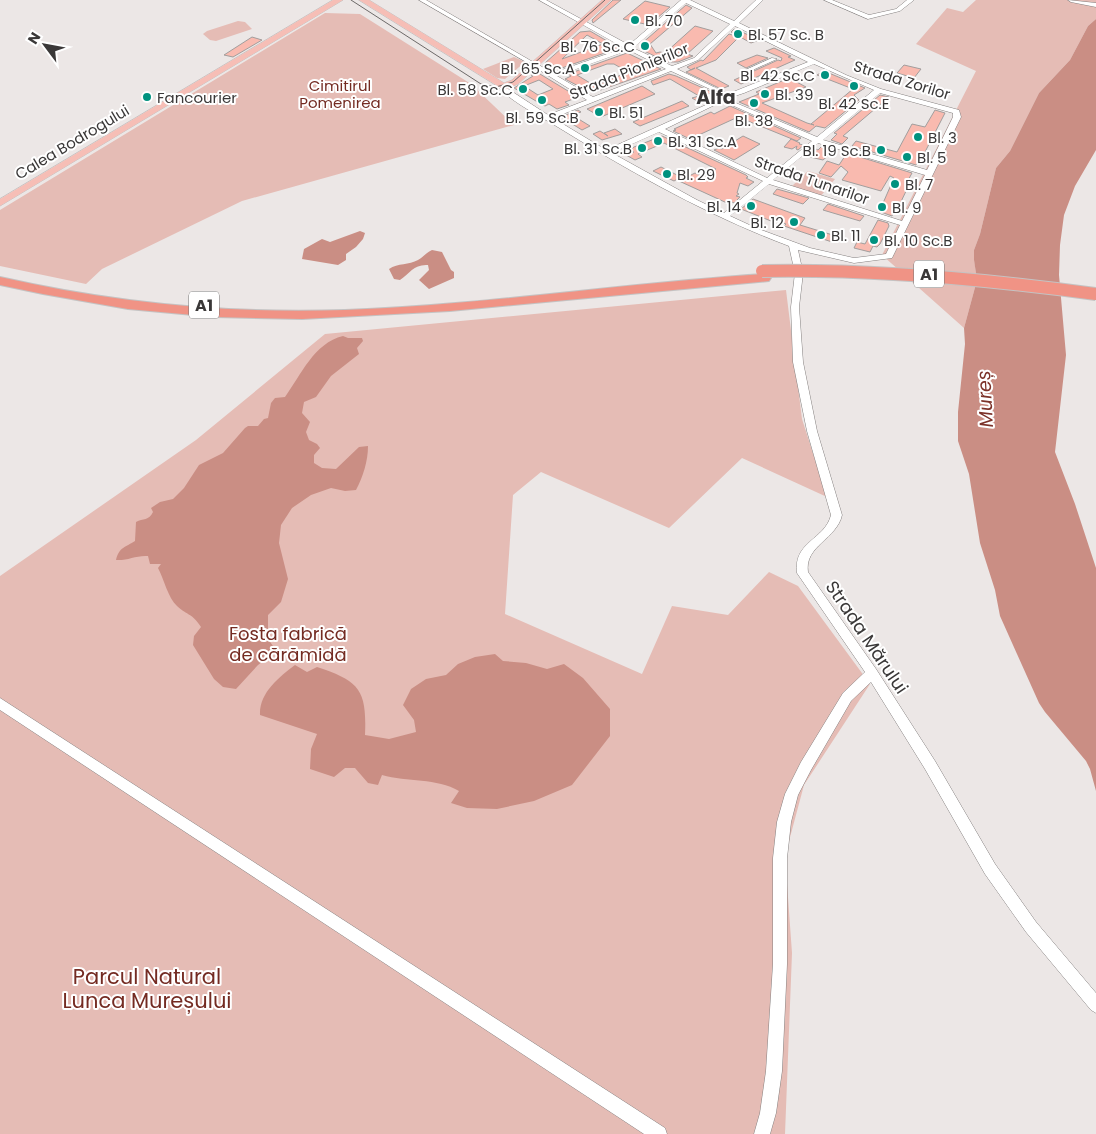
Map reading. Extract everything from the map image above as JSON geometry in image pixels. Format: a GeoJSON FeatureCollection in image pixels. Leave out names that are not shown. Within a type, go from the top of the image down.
{"type":"FeatureCollection","features":[{"type":"Feature","properties":{"kind":"highway","name":"A1"},"geometry":{"type":"LineString","coordinates":[[0,281],[96,300],[208,312],[301,315],[656,286],[763,274],[838,270],[919,273],[976,278],[1096,294]]}},
{"type":"Feature","properties":{"kind":"highway","name":"A1"},"geometry":{"type":"LineString","coordinates":[[0,273],[102,294],[205,305],[302,308],[410,306]]}},
{"type":"Feature","properties":{"kind":"highway","name":"A1"},"geometry":{"type":"LineString","coordinates":[[763,274],[928,280],[1096,300]]}},
{"type":"Feature","properties":{"kind":"main road","name":"Calea Bodrogului"},"geometry":{"type":"LineString","coordinates":[[0,203],[339,0]]}},
{"type":"Feature","properties":{"kind":"main road"},"geometry":{"type":"LineString","coordinates":[[363,0],[502,85]]}},
{"type":"Feature","properties":{"kind":"main road"},"geometry":{"type":"LineString","coordinates":[[502,85],[501,82],[510,80],[532,63],[600,0]]}},
{"type":"Feature","properties":{"kind":"main road"},"geometry":{"type":"LineString","coordinates":[[580,20],[607,0]]}},
{"type":"Feature","properties":{"kind":"main road"},"geometry":{"type":"LineString","coordinates":[[502,85],[532,63]]}},
{"type":"Feature","properties":{"kind":"street"},"geometry":{"type":"LineString","coordinates":[[422,0],[593,100]]}},
{"type":"Feature","properties":{"kind":"street"},"geometry":{"type":"LineString","coordinates":[[502,85],[547,118],[634,170],[725,216],[794,246],[854,260],[881,259],[889,256],[905,224],[928,173],[819,141],[743,108],[715,91],[629,48],[542,0]]}},
{"type":"Feature","properties":{"kind":"street"},"geometry":{"type":"LineString","coordinates":[[553,75],[629,48],[685,0]]}},
{"type":"Feature","properties":{"kind":"street","name":"Strada Zorilor"},"geometry":{"type":"LineString","coordinates":[[685,0],[813,62],[879,90],[956,112],[957,117],[928,173]]}},
{"type":"Feature","properties":{"kind":"street","name":"Strada Pionierilor"},"geometry":{"type":"LineString","coordinates":[[547,118],[698,57],[760,0]]}},
{"type":"Feature","properties":{"kind":"street"},"geometry":{"type":"LineString","coordinates":[[827,0],[868,17],[898,10],[911,0]]}},
{"type":"Feature","properties":{"kind":"street"},"geometry":{"type":"LineString","coordinates":[[1071,0],[1096,4]]}},
{"type":"Feature","properties":{"kind":"street"},"geometry":{"type":"LineString","coordinates":[[1084,0],[1096,4]]}},
{"type":"Feature","properties":{"kind":"street"},"geometry":{"type":"LineString","coordinates":[[605,153],[742,92],[769,71],[774,60]]}},
{"type":"Feature","properties":{"kind":"street"},"geometry":{"type":"LineString","coordinates":[[744,72],[769,71],[813,62]]}},
{"type":"Feature","properties":{"kind":"street"},"geometry":{"type":"LineString","coordinates":[[725,216],[879,90]]}},
{"type":"Feature","properties":{"kind":"street","name":"Strada Tunarilor"},"geometry":{"type":"LineString","coordinates":[[660,129],[768,182],[905,224]]}},
{"type":"Feature","properties":{"kind":"street","name":"Strada Mărului"},"geometry":{"type":"LineString","coordinates":[[794,246],[798,273],[795,307],[798,362],[812,431],[835,506],[836,517],[833,525],[804,555],[801,567],[822,602],[872,673],[930,765],[990,869],[1031,927],[1096,1005]]}},
{"type":"Feature","properties":{"kind":"street"},"geometry":{"type":"LineString","coordinates":[[762,1134],[768,1113],[774,1071],[780,964],[780,858],[784,822],[792,794],[811,757],[847,697],[872,673]]}},
{"type":"Feature","properties":{"kind":"street"},"geometry":{"type":"LineString","coordinates":[[0,703],[659,1134]]}},
{"type":"Feature","properties":{"kind":"green space"},"geometry":{"type":"Polygon","coordinates":[[[976,0],[1096,0],[1096,19],[1088,26],[1070,60],[1039,93],[1010,151],[996,168],[980,234],[974,250],[977,280],[964,328],[882,255],[976,71],[916,44],[947,8],[963,12],[976,0]]]}},
{"type":"Feature","properties":{"kind":"green space","name":"Cimitirul Pomenirea"},"geometry":{"type":"Polygon","coordinates":[[[325,13],[360,14],[471,84],[514,125],[242,201],[102,269],[86,284],[0,266],[0,210],[325,13]]]}},
{"type":"Feature","properties":{"kind":"green space"},"geometry":{"type":"Polygon","coordinates":[[[238,21],[245,22],[252,29],[216,41],[210,40],[203,34],[207,31],[238,21]]]}},
{"type":"Feature","properties":{"kind":"green space"},"geometry":{"type":"Polygon","coordinates":[[[514,57],[525,62],[505,79],[497,78],[483,69],[514,57]]]}},
{"type":"Feature","properties":{"kind":"green space"},"geometry":{"type":"Polygon","coordinates":[[[808,171],[835,179],[820,197],[791,187],[808,171]]]}},
{"type":"Feature","properties":{"kind":"green space","name":"Fosta fabrică de cărămidă"},"geometry":{"type":"Polygon","coordinates":[[[786,290],[802,419],[827,497],[742,458],[669,528],[541,472],[513,495],[505,614],[642,674],[672,606],[728,615],[769,572],[798,586],[870,684],[804,785],[785,856],[792,953],[785,1134],[0,1134],[0,576],[196,440],[325,334],[786,290]]]}},
{"type":"Feature","properties":{"kind":"water","name":"Mureș"},"geometry":{"type":"Polygon","coordinates":[[[1096,19],[1096,150],[1075,186],[1064,215],[1060,245],[1059,275],[1066,355],[1055,452],[1075,504],[1096,568],[1096,791],[1086,761],[1039,703],[1000,616],[995,590],[980,543],[969,474],[958,441],[958,412],[965,344],[964,328],[977,280],[974,250],[980,234],[996,168],[1010,151],[1039,93],[1070,60],[1088,26],[1096,19]]]}},
{"type":"Feature","properties":{"kind":"water"},"geometry":{"type":"Polygon","coordinates":[[[360,231],[365,233],[363,239],[346,254],[346,260],[338,265],[302,259],[304,249],[322,239],[330,242],[360,231]]]}},
{"type":"Feature","properties":{"kind":"water"},"geometry":{"type":"Polygon","coordinates":[[[432,250],[442,252],[451,270],[454,272],[454,278],[429,289],[419,280],[429,270],[428,265],[423,265],[416,267],[400,280],[394,279],[389,269],[415,262],[432,250]]]}},
{"type":"Feature","properties":{"kind":"water"},"geometry":{"type":"Polygon","coordinates":[[[343,336],[362,338],[363,341],[357,348],[359,354],[331,376],[316,397],[304,402],[302,413],[310,422],[306,432],[309,440],[320,448],[314,455],[314,463],[322,468],[336,469],[359,447],[368,446],[363,474],[356,490],[345,491],[331,488],[311,495],[292,508],[281,525],[279,543],[288,579],[281,602],[268,615],[268,639],[273,646],[274,653],[258,665],[236,689],[223,687],[214,679],[193,645],[194,636],[201,627],[198,622],[174,603],[158,568],[161,564],[150,564],[148,556],[116,560],[117,556],[123,548],[135,541],[136,522],[150,517],[153,512],[151,508],[160,502],[173,499],[184,488],[199,465],[223,453],[245,428],[248,426],[258,426],[264,419],[268,418],[271,403],[275,398],[285,397],[316,353],[324,345],[343,336]]]}},
{"type":"Feature","properties":{"kind":"water"},"geometry":{"type":"Polygon","coordinates":[[[495,654],[503,661],[526,663],[547,669],[564,664],[583,678],[610,709],[610,736],[572,785],[534,801],[497,809],[467,808],[451,803],[459,791],[441,784],[382,775],[378,785],[368,783],[355,768],[345,768],[334,777],[310,769],[311,749],[317,734],[260,715],[266,693],[283,675],[295,665],[307,672],[317,667],[342,677],[358,689],[364,707],[365,735],[389,739],[416,732],[414,720],[403,705],[411,689],[426,679],[446,675],[458,664],[475,657],[495,654]]]}},
{"type":"Feature","properties":{"kind":"building"},"geometry":{"type":"Polygon","coordinates":[[[613,0],[621,0],[593,23],[592,20],[613,0]]]}},
{"type":"Feature","properties":{"kind":"building"},"geometry":{"type":"Polygon","coordinates":[[[645,1],[670,7],[649,25],[623,19],[645,1]]]}},
{"type":"Feature","properties":{"kind":"building"},"geometry":{"type":"Polygon","coordinates":[[[686,5],[692,8],[650,44],[656,53],[665,53],[695,26],[713,31],[687,54],[693,56],[678,62],[667,62],[642,50],[640,45],[686,5]]]}},
{"type":"Feature","properties":{"kind":"building"},"geometry":{"type":"Polygon","coordinates":[[[734,29],[759,40],[751,43],[731,32],[734,29]]]}},
{"type":"Feature","properties":{"kind":"building"},"geometry":{"type":"Polygon","coordinates":[[[590,31],[619,48],[559,69],[553,65],[545,67],[545,63],[580,32],[590,31]],[[587,35],[562,59],[603,44],[587,35]]]}},
{"type":"Feature","properties":{"kind":"building"},"geometry":{"type":"Polygon","coordinates":[[[729,34],[739,37],[716,60],[696,68],[729,86],[721,89],[686,72],[691,70],[687,67],[701,60],[703,61],[729,34]]]}},
{"type":"Feature","properties":{"kind":"building"},"geometry":{"type":"Polygon","coordinates":[[[252,37],[262,40],[233,57],[224,55],[252,37]]]}},
{"type":"Feature","properties":{"kind":"building"},"geometry":{"type":"Polygon","coordinates":[[[774,48],[795,60],[741,84],[734,80],[778,60],[781,61],[782,58],[766,51],[774,48]]]}},
{"type":"Feature","properties":{"kind":"building"},"geometry":{"type":"Polygon","coordinates":[[[627,53],[661,69],[595,92],[593,88],[584,89],[565,79],[571,76],[568,74],[627,53]],[[607,64],[577,75],[595,86],[628,72],[614,64],[607,64]]]}},
{"type":"Feature","properties":{"kind":"building"},"geometry":{"type":"Polygon","coordinates":[[[757,55],[768,58],[746,68],[737,63],[757,55]]]}},
{"type":"Feature","properties":{"kind":"building"},"geometry":{"type":"Polygon","coordinates":[[[904,65],[921,69],[914,78],[897,73],[904,65]]]}},
{"type":"Feature","properties":{"kind":"building"},"geometry":{"type":"Polygon","coordinates":[[[535,71],[573,94],[570,95],[576,98],[565,102],[569,105],[557,109],[549,104],[545,106],[514,88],[533,76],[531,75],[535,71]],[[539,80],[524,86],[538,95],[553,89],[539,80]]]}},
{"type":"Feature","properties":{"kind":"building"},"geometry":{"type":"Polygon","coordinates":[[[824,71],[865,88],[854,95],[859,100],[825,128],[816,126],[809,132],[739,102],[759,94],[756,92],[789,78],[806,87],[762,103],[807,123],[814,125],[811,124],[853,89],[817,75],[824,71]]]}},
{"type":"Feature","properties":{"kind":"building"},"geometry":{"type":"Polygon","coordinates":[[[669,74],[712,92],[704,97],[708,99],[700,103],[692,98],[699,96],[670,79],[653,85],[651,81],[669,74]]]}},
{"type":"Feature","properties":{"kind":"building"},"geometry":{"type":"Polygon","coordinates":[[[642,86],[655,94],[601,117],[587,109],[642,86]]]}},
{"type":"Feature","properties":{"kind":"building"},"geometry":{"type":"Polygon","coordinates":[[[880,95],[889,97],[843,136],[848,138],[842,144],[831,140],[837,134],[834,133],[880,95]]]}},
{"type":"Feature","properties":{"kind":"building"},"geometry":{"type":"Polygon","coordinates":[[[682,101],[689,106],[640,126],[633,122],[682,101]]]}},
{"type":"Feature","properties":{"kind":"building"},"geometry":{"type":"Polygon","coordinates":[[[730,106],[801,138],[797,141],[738,117],[690,139],[673,131],[711,112],[714,114],[730,106]]]}},
{"type":"Feature","properties":{"kind":"building"},"geometry":{"type":"Polygon","coordinates":[[[578,110],[581,112],[572,115],[590,126],[582,130],[561,117],[578,110]]]}},
{"type":"Feature","properties":{"kind":"building"},"geometry":{"type":"Polygon","coordinates":[[[935,110],[945,113],[925,152],[916,165],[852,146],[856,141],[897,152],[912,124],[925,127],[935,110]]]}},
{"type":"Feature","properties":{"kind":"building"},"geometry":{"type":"Polygon","coordinates":[[[615,129],[622,134],[602,140],[593,134],[600,131],[608,136],[604,133],[615,129]]]}},
{"type":"Feature","properties":{"kind":"building"},"geometry":{"type":"Polygon","coordinates":[[[662,136],[746,175],[748,177],[746,178],[754,182],[748,186],[740,183],[737,193],[739,194],[736,196],[740,197],[734,203],[730,201],[727,203],[679,181],[695,173],[704,177],[716,169],[664,143],[638,154],[642,157],[635,160],[626,155],[634,152],[630,150],[634,147],[662,136]]]}},
{"type":"Feature","properties":{"kind":"building"},"geometry":{"type":"Polygon","coordinates":[[[743,136],[760,144],[734,160],[714,150],[722,149],[743,136]]]}},
{"type":"Feature","properties":{"kind":"building"},"geometry":{"type":"Polygon","coordinates":[[[791,139],[804,145],[798,150],[796,149],[797,146],[792,149],[784,147],[791,139]]]}},
{"type":"Feature","properties":{"kind":"building"},"geometry":{"type":"Polygon","coordinates":[[[822,146],[835,150],[823,160],[806,156],[814,148],[818,150],[822,146]]]}},
{"type":"Feature","properties":{"kind":"building"},"geometry":{"type":"Polygon","coordinates":[[[847,153],[912,173],[906,184],[909,185],[895,214],[893,213],[892,216],[880,210],[894,178],[890,176],[881,191],[842,180],[848,172],[841,166],[831,177],[819,173],[827,161],[839,165],[847,153]]]}},
{"type":"Feature","properties":{"kind":"building","name":"Bl. 29"},"geometry":{"type":"Polygon","coordinates":[[[661,167],[681,177],[674,181],[653,171],[661,167]]]}},
{"type":"Feature","properties":{"kind":"building"},"geometry":{"type":"Polygon","coordinates":[[[777,189],[809,198],[803,204],[773,194],[777,189]]]}},
{"type":"Feature","properties":{"kind":"building"},"geometry":{"type":"Polygon","coordinates":[[[753,199],[805,218],[800,225],[836,236],[832,242],[784,226],[786,224],[774,219],[771,221],[741,209],[753,199]]]}},
{"type":"Feature","properties":{"kind":"building"},"geometry":{"type":"Polygon","coordinates":[[[828,204],[864,216],[860,221],[823,210],[828,204]]]}},
{"type":"Feature","properties":{"kind":"building"},"geometry":{"type":"Polygon","coordinates":[[[878,220],[888,223],[889,226],[880,244],[877,247],[873,246],[870,252],[854,248],[857,242],[865,244],[878,220]]]}},
{"type":"Feature","properties":{"kind":"tram line"},"geometry":{"type":"LineString","coordinates":[[351,0],[481,84],[496,87],[513,82],[605,0]]}},
{"type":"Feature","properties":{"kind":"place","name":"Bl. 70"},"geometry":{"type":"Point","coordinates":[635,20]}},
{"type":"Feature","properties":{"kind":"place","name":"Bl. 57 Sc. B"},"geometry":{"type":"Point","coordinates":[738,34]}},
{"type":"Feature","properties":{"kind":"place","name":"Bl. 76 Sc.C"},"geometry":{"type":"Point","coordinates":[645,46]}},
{"type":"Feature","properties":{"kind":"place","name":"Bl. 65 Sc.A"},"geometry":{"type":"Point","coordinates":[585,68]}},
{"type":"Feature","properties":{"kind":"place","name":"Bl. 42 Sc.C"},"geometry":{"type":"Point","coordinates":[825,75]}},
{"type":"Feature","properties":{"kind":"place","name":"Bl. 42 Sc.E"},"geometry":{"type":"Point","coordinates":[854,86]}},
{"type":"Feature","properties":{"kind":"place","name":"Bl. 58 Sc.C"},"geometry":{"type":"Point","coordinates":[523,89]}},
{"type":"Feature","properties":{"kind":"place","name":"Bl. 39"},"geometry":{"type":"Point","coordinates":[765,94]}},
{"type":"Feature","properties":{"kind":"place","name":"Fancourier"},"geometry":{"type":"Point","coordinates":[147,97]}},
{"type":"Feature","properties":{"kind":"place","name":"Bl. 59 Sc.B"},"geometry":{"type":"Point","coordinates":[542,100]}},
{"type":"Feature","properties":{"kind":"place","name":"Bl. 38"},"geometry":{"type":"Point","coordinates":[754,103]}},
{"type":"Feature","properties":{"kind":"place","name":"Bl. 51"},"geometry":{"type":"Point","coordinates":[599,112]}},
{"type":"Feature","properties":{"kind":"place","name":"Bl. 3"},"geometry":{"type":"Point","coordinates":[918,137]}},
{"type":"Feature","properties":{"kind":"place","name":"Bl. 31 Sc.A"},"geometry":{"type":"Point","coordinates":[658,141]}},
{"type":"Feature","properties":{"kind":"place","name":"Bl. 31 Sc.B"},"geometry":{"type":"Point","coordinates":[642,148]}},
{"type":"Feature","properties":{"kind":"place","name":"Bl. 19 Sc.B"},"geometry":{"type":"Point","coordinates":[881,150]}},
{"type":"Feature","properties":{"kind":"place","name":"Bl. 5"},"geometry":{"type":"Point","coordinates":[907,157]}},
{"type":"Feature","properties":{"kind":"place","name":"Bl. 29"},"geometry":{"type":"Point","coordinates":[667,174]}},
{"type":"Feature","properties":{"kind":"place","name":"Bl. 7"},"geometry":{"type":"Point","coordinates":[895,184]}},
{"type":"Feature","properties":{"kind":"place","name":"Bl. 14"},"geometry":{"type":"Point","coordinates":[751,206]}},
{"type":"Feature","properties":{"kind":"place","name":"Bl. 9"},"geometry":{"type":"Point","coordinates":[882,207]}},
{"type":"Feature","properties":{"kind":"place","name":"Bl. 12"},"geometry":{"type":"Point","coordinates":[794,222]}},
{"type":"Feature","properties":{"kind":"place","name":"Bl. 11"},"geometry":{"type":"Point","coordinates":[821,235]}},
{"type":"Feature","properties":{"kind":"place","name":"Bl. 10 Sc.B"},"geometry":{"type":"Point","coordinates":[874,240]}},
{"type":"Feature","properties":{"kind":"district","name":"Alfa"},"geometry":{"type":"Point","coordinates":[716,97]}},
{"type":"Feature","properties":{"kind":"park label","name":"Parcul Natural Lunca Mureșului"},"geometry":{"type":"Point","coordinates":[147,988]}}]}
